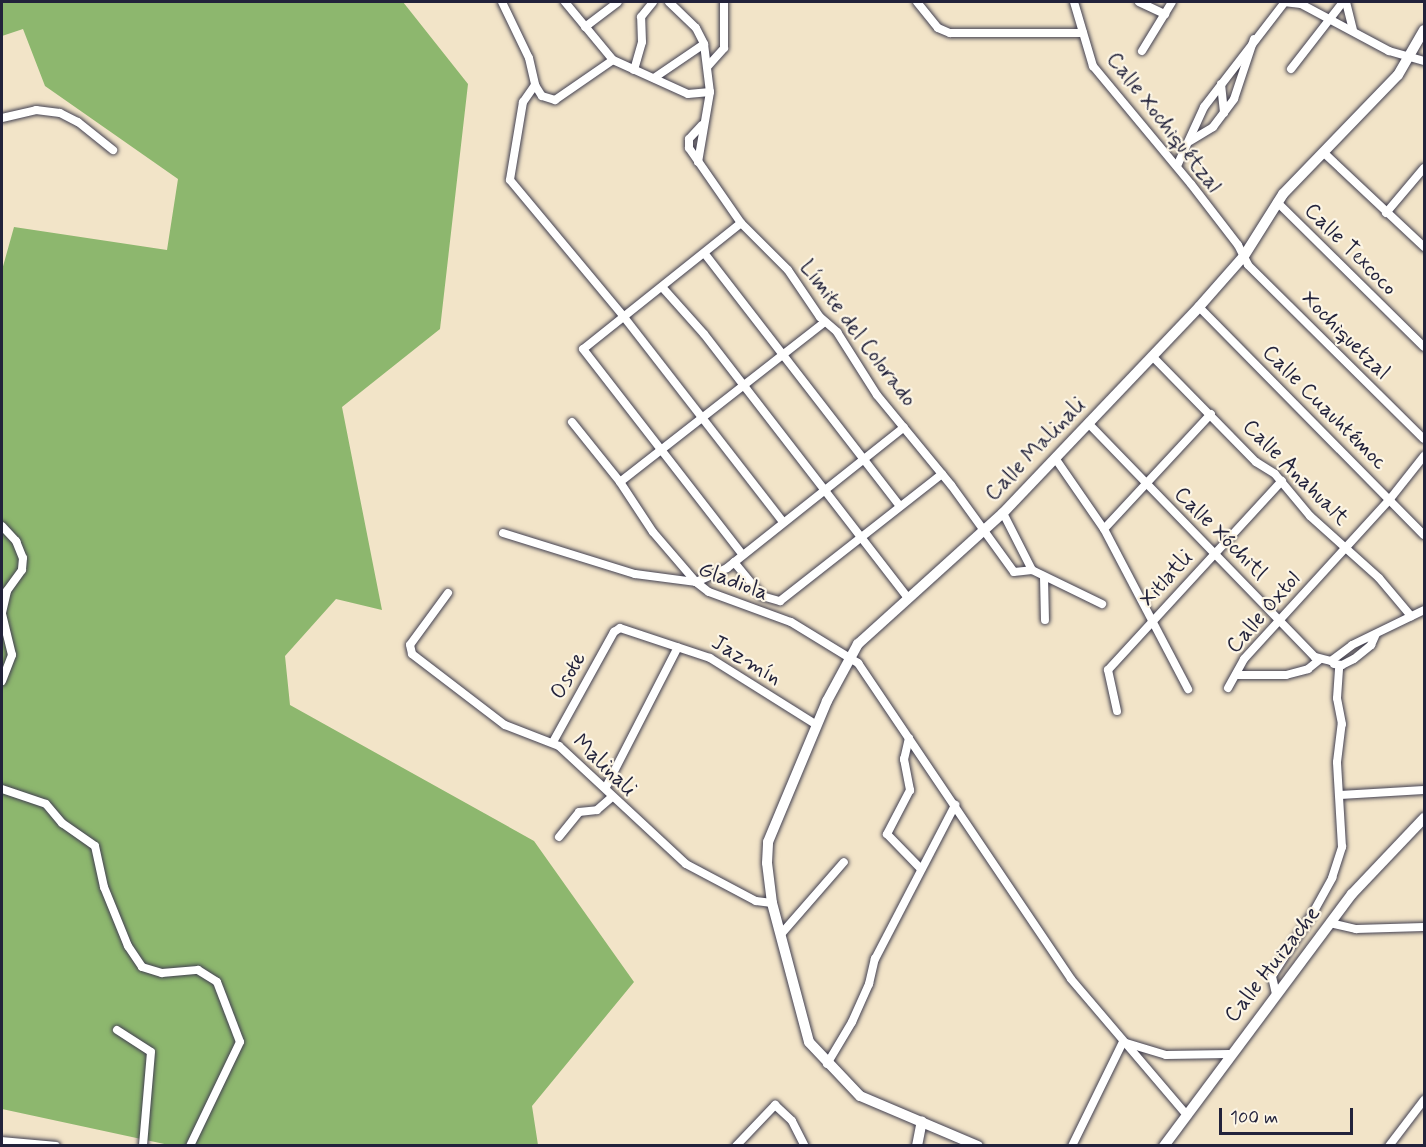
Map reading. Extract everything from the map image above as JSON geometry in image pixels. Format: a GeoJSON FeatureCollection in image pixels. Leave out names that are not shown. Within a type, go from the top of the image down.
{"type":"FeatureCollection","features":[{"type":"Feature","properties":{"kind":"street"},"geometry":{"type":"LineString","coordinates":[[502,2],[530,58],[535,86],[542,96],[555,100],[613,60]]}},
{"type":"Feature","properties":{"kind":"street"},"geometry":{"type":"LineString","coordinates":[[565,2],[613,60],[688,94],[710,92],[704,44],[696,28],[669,2]]}},
{"type":"Feature","properties":{"kind":"street"},"geometry":{"type":"LineString","coordinates":[[585,27],[618,2]]}},
{"type":"Feature","properties":{"kind":"street"},"geometry":{"type":"LineString","coordinates":[[634,70],[641,50],[642,17],[653,2]]}},
{"type":"Feature","properties":{"kind":"street"},"geometry":{"type":"LineString","coordinates":[[708,66],[724,48],[724,2]]}},
{"type":"Feature","properties":{"kind":"street"},"geometry":{"type":"LineString","coordinates":[[917,2],[938,28],[951,33],[1083,33]]}},
{"type":"Feature","properties":{"kind":"street","name":"Calle Xochiquétzal"},"geometry":{"type":"LineString","coordinates":[[1074,2],[1089,59],[1098,73],[1177,166],[1244,256]]}},
{"type":"Feature","properties":{"kind":"street"},"geometry":{"type":"LineString","coordinates":[[1138,2],[1165,14]]}},
{"type":"Feature","properties":{"kind":"street"},"geometry":{"type":"LineString","coordinates":[[1142,51],[1172,2]]}},
{"type":"Feature","properties":{"kind":"street"},"geometry":{"type":"LineString","coordinates":[[1177,166],[1204,107],[1284,2],[1301,4],[1389,51],[1425,61]]}},
{"type":"Feature","properties":{"kind":"street"},"geometry":{"type":"LineString","coordinates":[[1291,69],[1329,18],[1345,2],[1353,30]]}},
{"type":"Feature","properties":{"kind":"street","name":"Calle Malinali"},"geometry":{"type":"LineString","coordinates":[[978,1146],[860,1096],[826,1065],[803,1028],[782,933],[772,903],[767,848],[817,725],[862,639],[982,529],[1004,513],[1153,357],[1244,256],[1277,202],[1382,92],[1425,30]]}},
{"type":"Feature","properties":{"kind":"street"},"geometry":{"type":"LineString","coordinates":[[1190,141],[1213,127],[1224,113],[1241,84],[1254,39]]}},
{"type":"Feature","properties":{"kind":"street"},"geometry":{"type":"LineString","coordinates":[[654,78],[704,44]]}},
{"type":"Feature","properties":{"kind":"street"},"geometry":{"type":"LineString","coordinates":[[1221,84],[1224,113]]}},
{"type":"Feature","properties":{"kind":"street"},"geometry":{"type":"LineString","coordinates":[[535,86],[523,102],[510,180],[624,317],[783,522]]}},
{"type":"Feature","properties":{"kind":"street","name":"Límite del Colorado"},"geometry":{"type":"LineString","coordinates":[[710,92],[702,125],[688,143],[699,164],[741,223],[788,270],[825,322],[837,332],[877,395],[942,474],[1014,573],[1032,570]]}},
{"type":"Feature","properties":{"kind":"street"},"geometry":{"type":"LineString","coordinates":[[2,118],[36,110],[60,113],[78,122],[113,150]]}},
{"type":"Feature","properties":{"kind":"street"},"geometry":{"type":"LineString","coordinates":[[1323,152],[1425,247]]}},
{"type":"Feature","properties":{"kind":"street"},"geometry":{"type":"LineString","coordinates":[[1386,213],[1425,168]]}},
{"type":"Feature","properties":{"kind":"street","name":"Calle Texcoco"},"geometry":{"type":"LineString","coordinates":[[1277,202],[1425,347]]}},
{"type":"Feature","properties":{"kind":"street"},"geometry":{"type":"LineString","coordinates":[[741,223],[705,254],[681,268],[662,287],[624,317],[586,343],[584,351],[742,554]]}},
{"type":"Feature","properties":{"kind":"street"},"geometry":{"type":"LineString","coordinates":[[705,254],[899,505]]}},
{"type":"Feature","properties":{"kind":"street","name":"Xochiquetzal"},"geometry":{"type":"LineString","coordinates":[[1244,256],[1248,265],[1425,439]]}},
{"type":"Feature","properties":{"kind":"street"},"geometry":{"type":"LineString","coordinates":[[662,287],[744,386],[822,491],[908,597]]}},
{"type":"Feature","properties":{"kind":"street","name":"Calle Cuauhtémoc"},"geometry":{"type":"LineString","coordinates":[[1199,307],[1425,535]]}},
{"type":"Feature","properties":{"kind":"street"},"geometry":{"type":"LineString","coordinates":[[620,482],[825,322]]}},
{"type":"Feature","properties":{"kind":"street","name":"Calle Anahualt"},"geometry":{"type":"LineString","coordinates":[[1153,357],[1257,462],[1282,481],[1310,516],[1347,548],[1411,616]]}},
{"type":"Feature","properties":{"kind":"street"},"geometry":{"type":"LineString","coordinates":[[1104,529],[1147,486],[1211,414]]}},
{"type":"Feature","properties":{"kind":"street"},"geometry":{"type":"LineString","coordinates":[[572,422],[620,482],[653,532],[696,582],[720,573],[904,427]]}},
{"type":"Feature","properties":{"kind":"street","name":"Calle Xóchitl"},"geometry":{"type":"LineString","coordinates":[[1088,423],[1213,555],[1319,660]]}},
{"type":"Feature","properties":{"kind":"street","name":"Calle Oxtol"},"geometry":{"type":"LineString","coordinates":[[1228,688],[1245,659],[1347,548],[1425,456]]}},
{"type":"Feature","properties":{"kind":"street"},"geometry":{"type":"LineString","coordinates":[[1055,458],[1104,529],[1188,689]]}},
{"type":"Feature","properties":{"kind":"street"},"geometry":{"type":"LineString","coordinates":[[772,616],[776,602],[942,474]]}},
{"type":"Feature","properties":{"kind":"street","name":"Xitlatli"},"geometry":{"type":"LineString","coordinates":[[1116,711],[1108,670],[1282,481]]}},
{"type":"Feature","properties":{"kind":"street"},"geometry":{"type":"LineString","coordinates":[[1004,513],[1032,570],[1102,604]]}},
{"type":"Feature","properties":{"kind":"street"},"geometry":{"type":"LineString","coordinates":[[2,526],[16,541],[23,558],[22,570],[7,591],[2,614],[12,655],[2,681]]}},
{"type":"Feature","properties":{"kind":"street","name":"Gladiola"},"geometry":{"type":"LineString","coordinates":[[503,533],[593,563],[635,574],[696,582],[709,592],[772,616],[852,658]]}},
{"type":"Feature","properties":{"kind":"street"},"geometry":{"type":"LineString","coordinates":[[734,562],[759,593],[776,602]]}},
{"type":"Feature","properties":{"kind":"street"},"geometry":{"type":"LineString","coordinates":[[1044,577],[1045,620]]}},
{"type":"Feature","properties":{"kind":"street","name":"Malinali"},"geometry":{"type":"LineString","coordinates":[[448,593],[410,645],[410,652],[505,725],[527,736],[553,742],[606,787],[612,797],[686,864],[756,901],[772,903]]}},
{"type":"Feature","properties":{"kind":"street"},"geometry":{"type":"LineString","coordinates":[[1331,661],[1352,645],[1425,610]]}},
{"type":"Feature","properties":{"kind":"street","name":"Osote"},"geometry":{"type":"LineString","coordinates":[[553,742],[618,629]]}},
{"type":"Feature","properties":{"kind":"street","name":"Jazmín"},"geometry":{"type":"LineString","coordinates":[[618,629],[710,657],[817,725]]}},
{"type":"Feature","properties":{"kind":"street"},"geometry":{"type":"LineString","coordinates":[[1339,666],[1363,652],[1376,634]]}},
{"type":"Feature","properties":{"kind":"street"},"geometry":{"type":"LineString","coordinates":[[606,787],[678,647]]}},
{"type":"Feature","properties":{"kind":"street"},"geometry":{"type":"LineString","coordinates":[[852,658],[955,805],[1071,979],[1185,1113]]}},
{"type":"Feature","properties":{"kind":"street"},"geometry":{"type":"LineString","coordinates":[[1236,675],[1286,675],[1308,669],[1319,660],[1331,661],[1339,666]]}},
{"type":"Feature","properties":{"kind":"street"},"geometry":{"type":"LineString","coordinates":[[1275,994],[1272,976],[1314,911],[1338,861],[1343,843],[1340,795],[1339,666]]}},
{"type":"Feature","properties":{"kind":"street"},"geometry":{"type":"LineString","coordinates":[[909,738],[904,759],[910,790],[887,834],[921,869]]}},
{"type":"Feature","properties":{"kind":"street"},"geometry":{"type":"LineString","coordinates":[[2,789],[46,804],[62,823],[95,846],[104,887],[128,946],[142,967],[162,973],[198,970],[217,982],[240,1042],[190,1146]]}},
{"type":"Feature","properties":{"kind":"street"},"geometry":{"type":"LineString","coordinates":[[1340,795],[1425,790]]}},
{"type":"Feature","properties":{"kind":"street"},"geometry":{"type":"LineString","coordinates":[[560,837],[579,812],[597,810],[612,797]]}},
{"type":"Feature","properties":{"kind":"street"},"geometry":{"type":"LineString","coordinates":[[826,1065],[852,1022],[869,984],[875,959],[955,805]]}},
{"type":"Feature","properties":{"kind":"street","name":"Calle Huizache"},"geometry":{"type":"LineString","coordinates":[[1164,1146],[1185,1113],[1330,923],[1375,867],[1425,818]]}},
{"type":"Feature","properties":{"kind":"street"},"geometry":{"type":"LineString","coordinates":[[782,933],[844,862]]}},
{"type":"Feature","properties":{"kind":"street"},"geometry":{"type":"LineString","coordinates":[[1330,923],[1356,929],[1425,927]]}},
{"type":"Feature","properties":{"kind":"street"},"geometry":{"type":"LineString","coordinates":[[117,1030],[151,1052],[143,1146]]}},
{"type":"Feature","properties":{"kind":"street"},"geometry":{"type":"LineString","coordinates":[[1124,1042],[1166,1055],[1229,1054]]}},
{"type":"Feature","properties":{"kind":"street"},"geometry":{"type":"LineString","coordinates":[[1072,1146],[1124,1042]]}},
{"type":"Feature","properties":{"kind":"street"},"geometry":{"type":"LineString","coordinates":[[1389,1146],[1425,1100]]}},
{"type":"Feature","properties":{"kind":"street"},"geometry":{"type":"LineString","coordinates":[[736,1146],[775,1105],[792,1121],[806,1146]]}},
{"type":"Feature","properties":{"kind":"street"},"geometry":{"type":"LineString","coordinates":[[916,1146],[922,1121]]}},
{"type":"Feature","properties":{"kind":"street"},"geometry":{"type":"LineString","coordinates":[[2,1141],[56,1146]]}},
{"type":"Feature","properties":{"kind":"green space"},"geometry":{"type":"Polygon","coordinates":[[[2,2],[403,2],[468,84],[440,329],[342,407],[382,610],[336,599],[285,656],[290,705],[534,841],[634,982],[532,1106],[538,1145],[169,1145],[2,1109],[2,270],[14,227],[167,250],[178,179],[45,86],[23,29],[2,36],[2,2]]]}}]}
